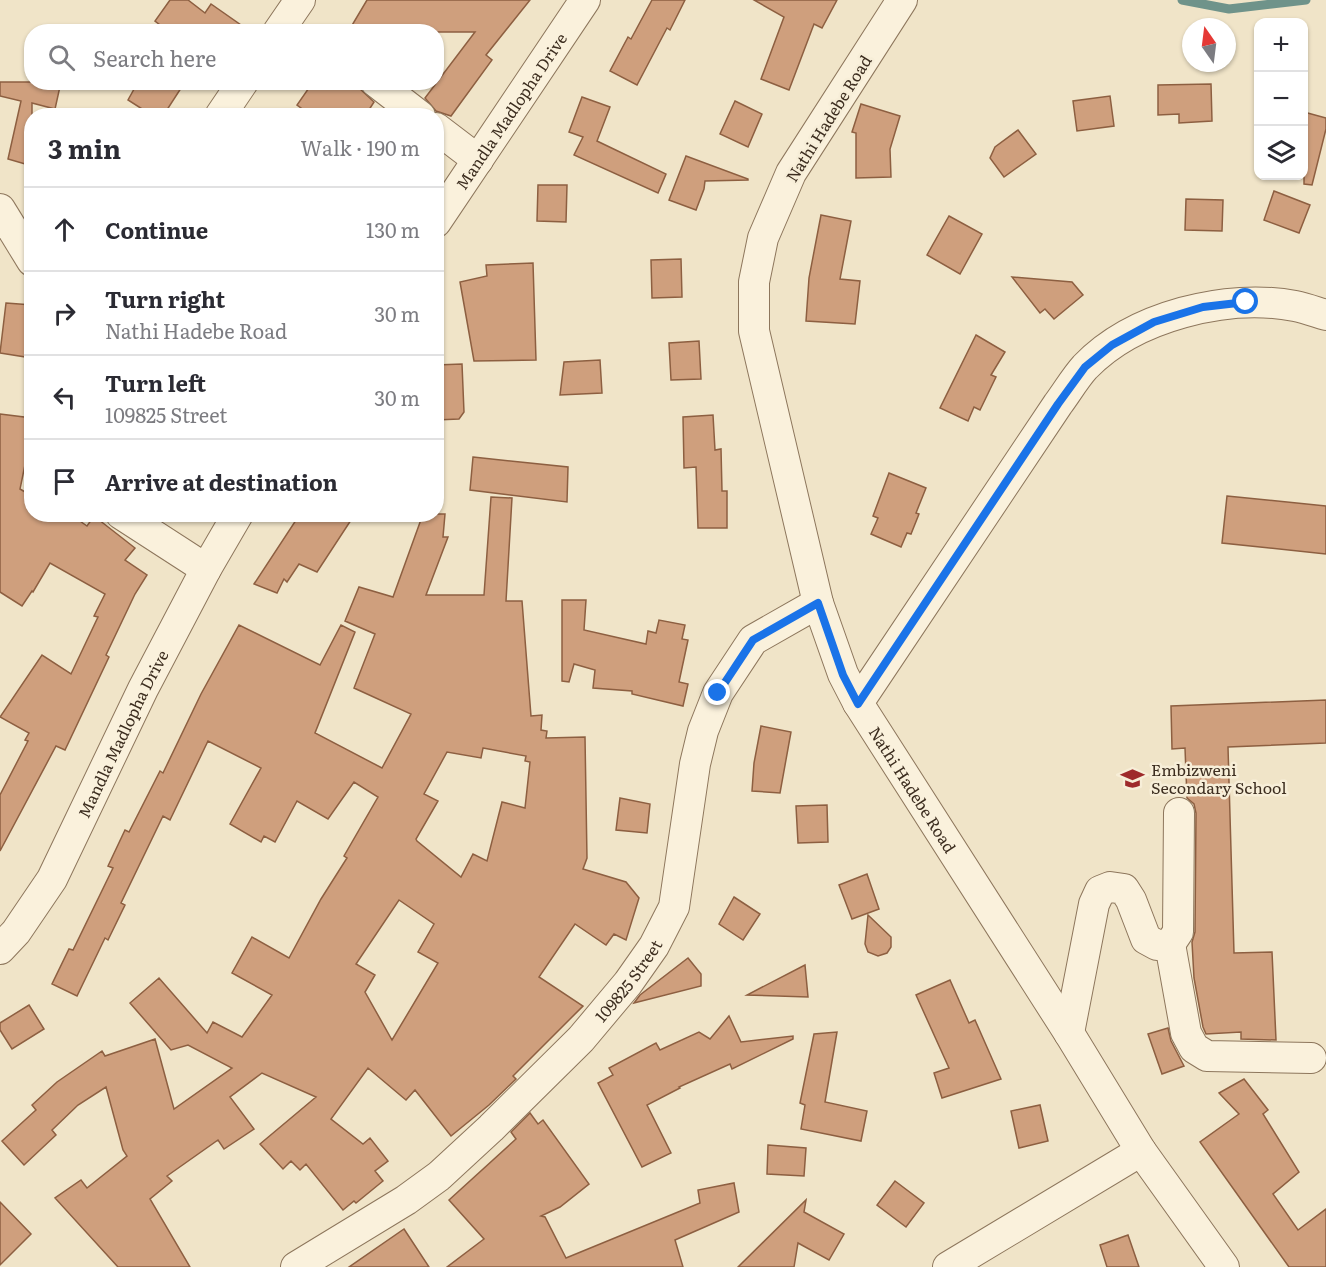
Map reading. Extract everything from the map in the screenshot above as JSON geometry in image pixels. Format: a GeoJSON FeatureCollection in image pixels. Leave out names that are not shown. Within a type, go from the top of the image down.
{"type":"FeatureCollection","features":[{"type":"Feature","properties":{"kind":"street","name":"Mandla Madlopha Drive"},"geometry":{"type":"LineString","coordinates":[[444,210],[585,0]]}},
{"type":"Feature","properties":{"kind":"street","name":"Nathi Hadebe Road"},"geometry":{"type":"LineString","coordinates":[[902,0],[791,173],[763,238],[754,282],[754,331],[818,603],[843,675],[858,704],[1141,1151],[1224,1267]]}},
{"type":"Feature","properties":{"kind":"street"},"geometry":{"type":"LineString","coordinates":[[225,108],[238,90]]}},
{"type":"Feature","properties":{"kind":"street"},"geometry":{"type":"LineString","coordinates":[[386,90],[410,108]]}},
{"type":"Feature","properties":{"kind":"street"},"geometry":{"type":"LineString","coordinates":[[444,134],[478,160]]}},
{"type":"Feature","properties":{"kind":"street"},"geometry":{"type":"LineString","coordinates":[[0,208],[24,248]]}},
{"type":"Feature","properties":{"kind":"street"},"geometry":{"type":"LineString","coordinates":[[858,704],[1085,367],[1112,345],[1154,322],[1203,307],[1246,302],[1295,306],[1326,315]]}},
{"type":"Feature","properties":{"kind":"street"},"geometry":{"type":"LineString","coordinates":[[134,522],[206,568]]}},
{"type":"Feature","properties":{"kind":"street","name":"Mandla Madlopha Drive"},"geometry":{"type":"LineString","coordinates":[[0,949],[16,932],[51,879],[143,689],[206,568],[233,522]]}},
{"type":"Feature","properties":{"kind":"street","name":"109825 Street"},"geometry":{"type":"LineString","coordinates":[[296,1267],[406,1200],[438,1176],[491,1128],[581,1039],[628,983],[654,946],[674,907],[695,764],[718,693],[753,640],[818,603]]}},
{"type":"Feature","properties":{"kind":"street"},"geometry":{"type":"LineString","coordinates":[[1179,813],[1178,932],[1170,944],[1186,1034],[1194,1048],[1207,1056],[1311,1058]]}},
{"type":"Feature","properties":{"kind":"street"},"geometry":{"type":"LineString","coordinates":[[1069,1034],[1094,904],[1100,891],[1110,887],[1124,889],[1131,900],[1146,939],[1157,945],[1170,944]]}},
{"type":"Feature","properties":{"kind":"street"},"geometry":{"type":"LineString","coordinates":[[948,1267],[1141,1151]]}},
{"type":"Feature","properties":{"kind":"building"},"geometry":{"type":"Polygon","coordinates":[[[170,0],[188,0],[205,13],[211,4],[240,24],[159,24],[155,21],[170,0]]]}},
{"type":"Feature","properties":{"kind":"building"},"geometry":{"type":"Polygon","coordinates":[[[367,0],[530,0],[486,55],[492,60],[451,116],[444,114],[444,108],[433,108],[425,98],[431,90],[444,90],[444,73],[475,32],[444,32],[444,24],[353,24],[367,0]]]}},
{"type":"Feature","properties":{"kind":"building"},"geometry":{"type":"Polygon","coordinates":[[[652,0],[685,0],[670,30],[667,28],[637,85],[610,71],[628,37],[631,39],[652,0]]]}},
{"type":"Feature","properties":{"kind":"building"},"geometry":{"type":"Polygon","coordinates":[[[754,0],[837,0],[822,28],[814,24],[789,90],[761,79],[784,17],[754,0]]]}},
{"type":"Feature","properties":{"kind":"building"},"geometry":{"type":"Polygon","coordinates":[[[0,82],[24,82],[24,90],[59,90],[55,108],[32,103],[32,108],[24,108],[24,164],[8,159],[21,101],[0,96],[0,82]]]}},
{"type":"Feature","properties":{"kind":"building"},"geometry":{"type":"Polygon","coordinates":[[[1211,84],[1212,121],[1179,123],[1179,114],[1158,115],[1158,85],[1211,84]]]}},
{"type":"Feature","properties":{"kind":"building"},"geometry":{"type":"Polygon","coordinates":[[[134,90],[180,90],[168,108],[140,108],[128,100],[134,90]]]}},
{"type":"Feature","properties":{"kind":"building"},"geometry":{"type":"Polygon","coordinates":[[[307,90],[361,90],[374,102],[370,108],[301,108],[297,105],[307,90]]]}},
{"type":"Feature","properties":{"kind":"building"},"geometry":{"type":"Polygon","coordinates":[[[1110,96],[1114,126],[1077,131],[1073,101],[1110,96]]]}},
{"type":"Feature","properties":{"kind":"building"},"geometry":{"type":"Polygon","coordinates":[[[582,97],[610,107],[597,141],[666,174],[658,193],[574,155],[583,137],[569,132],[582,97]]]}},
{"type":"Feature","properties":{"kind":"building"},"geometry":{"type":"Polygon","coordinates":[[[735,101],[762,114],[748,147],[720,134],[735,101]]]}},
{"type":"Feature","properties":{"kind":"building"},"geometry":{"type":"Polygon","coordinates":[[[861,104],[900,116],[890,149],[891,177],[856,178],[856,133],[852,132],[861,104]]]}},
{"type":"Feature","properties":{"kind":"building"},"geometry":{"type":"Polygon","coordinates":[[[1308,113],[1326,118],[1326,129],[1312,185],[1304,184],[1304,180],[1308,180],[1308,113]]]}},
{"type":"Feature","properties":{"kind":"building"},"geometry":{"type":"Polygon","coordinates":[[[1018,130],[1036,154],[1004,177],[990,158],[995,147],[1018,130]]]}},
{"type":"Feature","properties":{"kind":"building"},"geometry":{"type":"Polygon","coordinates":[[[686,156],[748,180],[705,181],[696,210],[669,200],[686,156]]]}},
{"type":"Feature","properties":{"kind":"building"},"geometry":{"type":"Polygon","coordinates":[[[538,185],[567,185],[566,222],[537,221],[538,185]]]}},
{"type":"Feature","properties":{"kind":"building"},"geometry":{"type":"Polygon","coordinates":[[[1274,191],[1310,205],[1299,233],[1264,220],[1274,191]]]}},
{"type":"Feature","properties":{"kind":"building"},"geometry":{"type":"Polygon","coordinates":[[[1186,199],[1223,200],[1222,231],[1185,230],[1186,199]]]}},
{"type":"Feature","properties":{"kind":"building"},"geometry":{"type":"Polygon","coordinates":[[[821,215],[851,221],[840,279],[860,281],[855,324],[806,321],[809,278],[821,215]]]}},
{"type":"Feature","properties":{"kind":"building"},"geometry":{"type":"Polygon","coordinates":[[[949,216],[982,234],[960,274],[927,255],[949,216]]]}},
{"type":"Feature","properties":{"kind":"building"},"geometry":{"type":"Polygon","coordinates":[[[681,259],[682,297],[652,298],[651,260],[681,259]]]}},
{"type":"Feature","properties":{"kind":"building"},"geometry":{"type":"Polygon","coordinates":[[[533,263],[536,360],[474,361],[460,282],[487,276],[486,265],[533,263]]]}},
{"type":"Feature","properties":{"kind":"building"},"geometry":{"type":"Polygon","coordinates":[[[1012,277],[1072,282],[1083,295],[1054,319],[1045,309],[1040,313],[1012,277]]]}},
{"type":"Feature","properties":{"kind":"building"},"geometry":{"type":"Polygon","coordinates":[[[6,303],[24,304],[24,357],[0,353],[6,303]]]}},
{"type":"Feature","properties":{"kind":"building"},"geometry":{"type":"Polygon","coordinates":[[[976,335],[1005,352],[991,375],[996,377],[980,410],[974,407],[968,421],[940,408],[976,335]]]}},
{"type":"Feature","properties":{"kind":"building"},"geometry":{"type":"Polygon","coordinates":[[[699,341],[701,379],[671,380],[669,343],[699,341]]]}},
{"type":"Feature","properties":{"kind":"building"},"geometry":{"type":"Polygon","coordinates":[[[600,360],[602,393],[560,395],[564,362],[600,360]]]}},
{"type":"Feature","properties":{"kind":"building"},"geometry":{"type":"Polygon","coordinates":[[[462,364],[464,412],[459,419],[444,420],[444,365],[462,364]]]}},
{"type":"Feature","properties":{"kind":"building"},"geometry":{"type":"Polygon","coordinates":[[[0,414],[24,417],[24,470],[20,489],[24,491],[24,522],[81,522],[87,526],[90,522],[102,522],[135,548],[125,560],[147,575],[135,594],[106,655],[109,657],[65,750],[56,746],[0,851],[0,795],[28,741],[25,740],[29,733],[0,717],[42,655],[71,674],[98,617],[94,616],[105,594],[50,563],[22,606],[0,592],[0,414]]]}},
{"type":"Feature","properties":{"kind":"building"},"geometry":{"type":"Polygon","coordinates":[[[713,415],[715,450],[721,449],[722,491],[727,491],[727,528],[698,528],[696,467],[684,468],[683,417],[713,415]]]}},
{"type":"Feature","properties":{"kind":"building"},"geometry":{"type":"Polygon","coordinates":[[[473,457],[568,467],[567,502],[470,490],[473,457]]]}},
{"type":"Feature","properties":{"kind":"building"},"geometry":{"type":"Polygon","coordinates":[[[889,473],[926,488],[911,534],[907,533],[901,547],[871,534],[878,518],[873,516],[889,473]]]}},
{"type":"Feature","properties":{"kind":"building"},"geometry":{"type":"Polygon","coordinates":[[[1227,496],[1326,506],[1326,554],[1222,543],[1227,496]]]}},
{"type":"Feature","properties":{"kind":"building"},"geometry":{"type":"Polygon","coordinates":[[[491,497],[512,498],[506,601],[522,601],[531,716],[542,715],[541,730],[547,731],[546,738],[585,737],[587,858],[583,869],[626,882],[639,898],[626,940],[614,934],[606,945],[575,924],[539,977],[583,1006],[513,1076],[516,1079],[451,1136],[415,1090],[406,1100],[368,1068],[331,1119],[363,1144],[370,1138],[388,1161],[375,1171],[383,1181],[356,1203],[354,1201],[343,1210],[306,1164],[300,1170],[291,1161],[283,1169],[260,1144],[316,1097],[262,1073],[230,1097],[254,1129],[224,1149],[218,1140],[167,1176],[172,1181],[150,1199],[190,1267],[118,1267],[55,1198],[81,1180],[87,1188],[127,1156],[123,1150],[106,1087],[78,1105],[52,1130],[56,1135],[24,1165],[2,1141],[36,1110],[32,1105],[57,1082],[102,1051],[105,1056],[155,1039],[174,1109],[232,1068],[188,1045],[171,1050],[130,1003],[159,978],[207,1033],[213,1022],[242,1037],[272,995],[232,973],[252,937],[289,958],[321,899],[347,858],[344,856],[378,797],[354,782],[328,819],[297,801],[275,842],[264,836],[261,842],[230,824],[261,768],[208,741],[170,820],[163,816],[121,903],[125,905],[108,940],[105,938],[77,996],[52,984],[69,949],[73,950],[113,868],[108,866],[125,830],[129,832],[160,771],[163,773],[201,694],[239,625],[320,665],[341,625],[355,632],[315,733],[382,768],[411,714],[354,688],[375,634],[345,621],[359,587],[393,597],[420,522],[444,522],[445,514],[443,537],[448,537],[426,595],[484,595],[491,497]],[[483,748],[481,758],[447,752],[424,794],[438,801],[416,839],[417,841],[461,877],[473,854],[487,861],[502,802],[525,808],[530,762],[525,761],[526,756],[483,748]],[[399,900],[356,964],[375,975],[365,992],[392,1040],[438,963],[418,952],[434,924],[399,900]]]}},
{"type":"Feature","properties":{"kind":"building"},"geometry":{"type":"Polygon","coordinates":[[[295,522],[350,522],[317,572],[299,564],[287,582],[284,579],[277,593],[254,584],[295,522]]]}},
{"type":"Feature","properties":{"kind":"building"},"geometry":{"type":"Polygon","coordinates":[[[562,600],[586,600],[584,630],[646,644],[648,631],[656,633],[659,620],[685,625],[682,639],[688,640],[679,682],[688,684],[683,706],[632,694],[632,691],[593,688],[595,670],[574,664],[569,682],[562,681],[562,600]]]}},
{"type":"Feature","properties":{"kind":"building"},"geometry":{"type":"Polygon","coordinates":[[[1326,700],[1326,743],[1228,747],[1234,953],[1272,952],[1276,1040],[1241,1039],[1241,1032],[1206,1034],[1194,978],[1192,942],[1195,932],[1196,813],[1194,804],[1187,798],[1185,748],[1172,749],[1171,706],[1326,700]]]}},
{"type":"Feature","properties":{"kind":"building"},"geometry":{"type":"Polygon","coordinates":[[[761,726],[791,732],[780,793],[752,791],[754,763],[761,726]]]}},
{"type":"Feature","properties":{"kind":"building"},"geometry":{"type":"Polygon","coordinates":[[[620,798],[650,804],[647,833],[616,830],[620,798]]]}},
{"type":"Feature","properties":{"kind":"building"},"geometry":{"type":"Polygon","coordinates":[[[827,805],[828,842],[798,843],[796,806],[827,805]]]}},
{"type":"Feature","properties":{"kind":"building"},"geometry":{"type":"Polygon","coordinates":[[[867,874],[879,909],[852,919],[839,885],[867,874]]]}},
{"type":"Feature","properties":{"kind":"building"},"geometry":{"type":"Polygon","coordinates":[[[734,897],[760,914],[743,940],[719,924],[734,897]]]}},
{"type":"Feature","properties":{"kind":"building"},"geometry":{"type":"Polygon","coordinates":[[[868,915],[891,937],[891,947],[887,953],[878,956],[868,952],[865,944],[868,915]]]}},
{"type":"Feature","properties":{"kind":"building"},"geometry":{"type":"Polygon","coordinates":[[[688,958],[701,974],[701,986],[634,1003],[640,995],[688,958]]]}},
{"type":"Feature","properties":{"kind":"building"},"geometry":{"type":"Polygon","coordinates":[[[805,965],[808,997],[747,995],[805,965]]]}},
{"type":"Feature","properties":{"kind":"building"},"geometry":{"type":"Polygon","coordinates":[[[950,980],[969,1023],[975,1020],[1001,1079],[942,1098],[934,1073],[949,1068],[916,995],[950,980]]]}},
{"type":"Feature","properties":{"kind":"building"},"geometry":{"type":"Polygon","coordinates":[[[29,1005],[44,1029],[12,1049],[0,1030],[0,1023],[29,1005]]]}},
{"type":"Feature","properties":{"kind":"building"},"geometry":{"type":"Polygon","coordinates":[[[729,1016],[741,1042],[793,1036],[793,1039],[732,1069],[730,1064],[679,1087],[647,1105],[671,1153],[642,1167],[598,1083],[613,1075],[609,1068],[656,1043],[660,1050],[699,1032],[710,1039],[729,1016]]]}},
{"type":"Feature","properties":{"kind":"building"},"geometry":{"type":"Polygon","coordinates":[[[1168,1028],[1171,1041],[1184,1066],[1162,1074],[1148,1034],[1168,1028]]]}},
{"type":"Feature","properties":{"kind":"building"},"geometry":{"type":"Polygon","coordinates":[[[837,1032],[825,1102],[867,1111],[861,1141],[801,1129],[805,1105],[800,1103],[814,1034],[837,1032]]]}},
{"type":"Feature","properties":{"kind":"building"},"geometry":{"type":"Polygon","coordinates":[[[1244,1079],[1268,1110],[1263,1114],[1299,1172],[1273,1194],[1298,1230],[1326,1209],[1326,1267],[1289,1267],[1200,1142],[1239,1114],[1219,1093],[1244,1079]]]}},
{"type":"Feature","properties":{"kind":"building"},"geometry":{"type":"Polygon","coordinates":[[[1040,1105],[1048,1141],[1019,1148],[1011,1111],[1040,1105]]]}},
{"type":"Feature","properties":{"kind":"building"},"geometry":{"type":"Polygon","coordinates":[[[530,1113],[538,1124],[543,1120],[589,1184],[560,1207],[541,1216],[545,1217],[566,1258],[700,1203],[698,1190],[734,1183],[739,1212],[675,1240],[683,1267],[447,1267],[484,1239],[449,1200],[516,1139],[511,1132],[530,1113]]]}},
{"type":"Feature","properties":{"kind":"building"},"geometry":{"type":"Polygon","coordinates":[[[768,1145],[806,1148],[804,1176],[767,1174],[768,1145]]]}},
{"type":"Feature","properties":{"kind":"building"},"geometry":{"type":"Polygon","coordinates":[[[895,1181],[924,1203],[906,1227],[877,1205],[895,1181]]]}},
{"type":"Feature","properties":{"kind":"building"},"geometry":{"type":"Polygon","coordinates":[[[806,1200],[804,1212],[844,1234],[829,1260],[798,1243],[794,1267],[738,1267],[806,1200]]]}},
{"type":"Feature","properties":{"kind":"building"},"geometry":{"type":"Polygon","coordinates":[[[0,1202],[31,1234],[0,1265],[0,1202]]]}},
{"type":"Feature","properties":{"kind":"building"},"geometry":{"type":"Polygon","coordinates":[[[404,1229],[429,1267],[349,1267],[404,1229]]]}},
{"type":"Feature","properties":{"kind":"building"},"geometry":{"type":"Polygon","coordinates":[[[1128,1235],[1139,1267],[1107,1267],[1100,1245],[1128,1235]]]}},
{"type":"Feature","properties":{"kind":"waterway"},"geometry":{"type":"LineString","coordinates":[[1182,0],[1229,9],[1306,0]]}},
{"type":"Feature","properties":{"kind":"place","name":"Embizweni Secondary School"},"geometry":{"type":"Point","coordinates":[1133,778]}},
{"type":"Feature","properties":{"kind":"route"},"geometry":{"type":"LineString","coordinates":[[718,693],[753,640],[818,603],[843,675],[858,704],[1085,367],[1112,345],[1154,322],[1203,307],[1246,302]]}}]}
